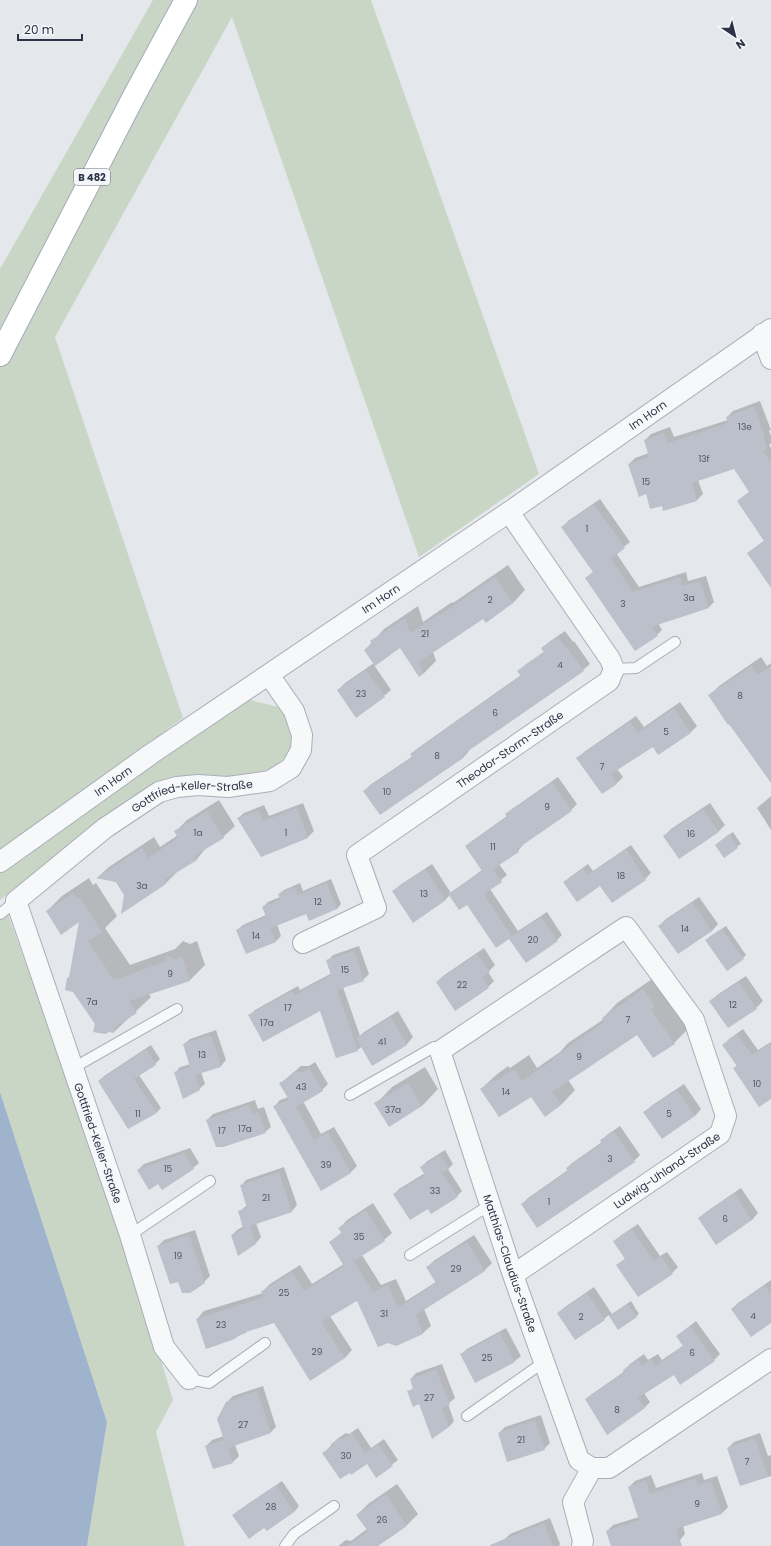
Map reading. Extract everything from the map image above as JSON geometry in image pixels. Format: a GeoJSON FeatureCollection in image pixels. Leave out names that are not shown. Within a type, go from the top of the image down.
{"type":"FeatureCollection","features":[{"type":"Feature","properties":{"kind":"main road","name":"B 482"},"geometry":{"type":"LineString","coordinates":[[0,355],[134,96],[186,0]]}},
{"type":"Feature","properties":{"kind":"street","name":"Im Horn"},"geometry":{"type":"LineString","coordinates":[[0,862],[151,754],[509,512],[767,332],[771,359]]}},
{"type":"Feature","properties":{"kind":"street"},"geometry":{"type":"LineString","coordinates":[[509,512],[610,659],[614,669]]}},
{"type":"Feature","properties":{"kind":"street","name":"Theodor-Storm-Straße"},"geometry":{"type":"LineString","coordinates":[[303,943],[376,908],[357,855],[609,681],[614,669]]}},
{"type":"Feature","properties":{"kind":"street","name":"Gottfried-Keller-Straße"},"geometry":{"type":"LineString","coordinates":[[190,1379],[164,1347],[130,1235],[16,901],[105,828],[160,792],[177,787],[198,785],[228,787],[270,781],[291,768],[301,750],[302,735],[294,711],[269,675]]}},
{"type":"Feature","properties":{"kind":"street","name":"Ludwig-Uhland-Straße"},"geometry":{"type":"LineString","coordinates":[[440,1051],[626,927],[694,1020],[726,1116],[720,1134],[513,1275]]}},
{"type":"Feature","properties":{"kind":"street","name":"Matthias-Claudius-Straße"},"geometry":{"type":"LineString","coordinates":[[440,1051],[513,1275],[579,1460],[592,1468]]}},
{"type":"Feature","properties":{"kind":"street"},"geometry":{"type":"LineString","coordinates":[[582,1546],[583,1541],[573,1502],[592,1468],[609,1468],[771,1358]]}},
{"type":"Feature","properties":{"kind":"lane"},"geometry":{"type":"LineString","coordinates":[[614,669],[636,668],[675,642]]}},
{"type":"Feature","properties":{"kind":"lane","name":"Gottfried-Keller-Straße"},"geometry":{"type":"LineString","coordinates":[[0,914],[16,901]]}},
{"type":"Feature","properties":{"kind":"lane"},"geometry":{"type":"LineString","coordinates":[[73,1068],[177,1009]]}},
{"type":"Feature","properties":{"kind":"lane"},"geometry":{"type":"LineString","coordinates":[[350,1095],[434,1047],[440,1051]]}},
{"type":"Feature","properties":{"kind":"lane"},"geometry":{"type":"LineString","coordinates":[[130,1235],[210,1181]]}},
{"type":"Feature","properties":{"kind":"lane"},"geometry":{"type":"LineString","coordinates":[[410,1255],[490,1205]]}},
{"type":"Feature","properties":{"kind":"lane"},"geometry":{"type":"LineString","coordinates":[[190,1379],[209,1383],[265,1342]]}},
{"type":"Feature","properties":{"kind":"lane"},"geometry":{"type":"LineString","coordinates":[[467,1416],[544,1362]]}},
{"type":"Feature","properties":{"kind":"lane"},"geometry":{"type":"LineString","coordinates":[[285,1546],[294,1534],[334,1506]]}},
{"type":"Feature","properties":{"kind":"green space"},"geometry":{"type":"Polygon","coordinates":[[[153,0],[371,0],[539,474],[419,557],[232,17],[55,337],[183,718],[167,729],[169,751],[250,700],[282,708],[295,740],[288,754],[275,767],[238,780],[210,778],[98,822],[0,900],[0,269],[153,0]]]}},
{"type":"Feature","properties":{"kind":"green space"},"geometry":{"type":"Polygon","coordinates":[[[8,914],[126,1245],[173,1400],[156,1432],[185,1546],[87,1546],[107,1422],[0,1092],[0,921],[8,914]]]}},
{"type":"Feature","properties":{"kind":"water"},"geometry":{"type":"Polygon","coordinates":[[[0,1092],[107,1422],[87,1546],[0,1546],[0,1092]]]}},
{"type":"Feature","properties":{"kind":"building"},"geometry":{"type":"Polygon","coordinates":[[[754,406],[765,437],[767,448],[763,451],[771,462],[771,588],[747,553],[764,541],[737,501],[749,492],[734,469],[692,483],[697,501],[663,511],[662,506],[650,509],[646,494],[639,497],[628,464],[649,457],[644,440],[664,433],[668,443],[728,423],[726,417],[754,406]]]}},
{"type":"Feature","properties":{"kind":"building"},"geometry":{"type":"Polygon","coordinates":[[[594,504],[625,548],[611,559],[633,592],[680,577],[683,586],[700,581],[709,608],[651,627],[658,636],[635,651],[585,578],[593,572],[561,527],[594,504]]]}},
{"type":"Feature","properties":{"kind":"building"},"geometry":{"type":"Polygon","coordinates":[[[495,577],[513,603],[486,623],[483,619],[419,662],[423,674],[419,677],[400,648],[375,666],[364,650],[372,644],[370,641],[405,618],[410,633],[439,614],[440,615],[495,577]]]}},
{"type":"Feature","properties":{"kind":"building"},"geometry":{"type":"Polygon","coordinates":[[[558,637],[584,671],[461,756],[463,758],[380,815],[363,791],[412,757],[410,754],[521,676],[517,671],[544,652],[541,648],[558,637]]]}},
{"type":"Feature","properties":{"kind":"building"},"geometry":{"type":"Polygon","coordinates":[[[752,666],[757,675],[771,666],[771,783],[729,724],[728,725],[708,695],[752,666]]]}},
{"type":"Feature","properties":{"kind":"building"},"geometry":{"type":"Polygon","coordinates":[[[366,670],[385,697],[356,718],[337,690],[366,670]]]}},
{"type":"Feature","properties":{"kind":"building"},"geometry":{"type":"Polygon","coordinates":[[[674,708],[691,733],[658,755],[653,747],[611,774],[617,784],[602,794],[576,758],[630,722],[638,733],[674,708]]]}},
{"type":"Feature","properties":{"kind":"building"},"geometry":{"type":"Polygon","coordinates":[[[552,782],[572,811],[517,849],[519,852],[493,869],[502,882],[484,894],[512,936],[541,917],[558,941],[526,963],[509,939],[496,948],[467,905],[459,910],[448,894],[482,871],[465,846],[507,817],[505,814],[552,782]]]}},
{"type":"Feature","properties":{"kind":"building"},"geometry":{"type":"Polygon","coordinates":[[[297,808],[308,838],[261,857],[237,818],[259,810],[263,821],[297,808]]]}},
{"type":"Feature","properties":{"kind":"building"},"geometry":{"type":"Polygon","coordinates":[[[703,809],[719,832],[679,859],[663,836],[703,809]]]}},
{"type":"Feature","properties":{"kind":"building"},"geometry":{"type":"Polygon","coordinates":[[[207,811],[224,838],[194,856],[197,860],[164,880],[166,884],[121,914],[124,895],[116,882],[96,878],[142,848],[148,858],[178,838],[174,831],[207,811]]]}},
{"type":"Feature","properties":{"kind":"building"},"geometry":{"type":"Polygon","coordinates":[[[729,834],[738,848],[724,858],[715,845],[729,834]]]}},
{"type":"Feature","properties":{"kind":"building"},"geometry":{"type":"Polygon","coordinates":[[[626,849],[646,880],[612,903],[600,886],[577,902],[563,882],[583,869],[587,875],[626,849]]]}},
{"type":"Feature","properties":{"kind":"building"},"geometry":{"type":"Polygon","coordinates":[[[425,869],[446,900],[413,923],[392,891],[425,869]]]}},
{"type":"Feature","properties":{"kind":"building"},"geometry":{"type":"Polygon","coordinates":[[[327,883],[337,909],[309,921],[306,914],[271,928],[262,907],[280,899],[278,894],[295,887],[298,895],[327,883]]]}},
{"type":"Feature","properties":{"kind":"building"},"geometry":{"type":"Polygon","coordinates":[[[73,893],[77,899],[80,897],[102,932],[88,941],[114,980],[164,962],[167,955],[174,959],[182,956],[190,981],[129,1001],[137,1013],[115,1027],[114,1033],[109,1032],[105,1034],[93,1032],[95,1024],[73,992],[65,990],[67,978],[69,977],[79,922],[61,935],[46,911],[73,893]]]}},
{"type":"Feature","properties":{"kind":"building"},"geometry":{"type":"Polygon","coordinates":[[[692,902],[712,931],[678,954],[658,926],[692,902]]]}},
{"type":"Feature","properties":{"kind":"building"},"geometry":{"type":"Polygon","coordinates":[[[266,917],[276,942],[246,954],[236,930],[266,917]]]}},
{"type":"Feature","properties":{"kind":"building"},"geometry":{"type":"Polygon","coordinates":[[[722,929],[744,959],[727,971],[705,940],[722,929]]]}},
{"type":"Feature","properties":{"kind":"building"},"geometry":{"type":"Polygon","coordinates":[[[354,951],[364,981],[337,990],[358,1051],[336,1058],[320,1011],[263,1042],[248,1015],[292,991],[295,995],[331,975],[326,960],[354,951]]]}},
{"type":"Feature","properties":{"kind":"building"},"geometry":{"type":"Polygon","coordinates":[[[477,954],[490,972],[482,978],[489,988],[455,1011],[436,982],[477,954]]]}},
{"type":"Feature","properties":{"kind":"building"},"geometry":{"type":"Polygon","coordinates":[[[739,982],[757,1009],[728,1028],[709,1001],[739,982]]]}},
{"type":"Feature","properties":{"kind":"building"},"geometry":{"type":"Polygon","coordinates":[[[643,989],[655,1006],[651,1010],[675,1044],[653,1058],[637,1035],[552,1092],[561,1105],[545,1117],[531,1097],[499,1117],[480,1089],[494,1080],[495,1082],[514,1069],[522,1081],[604,1022],[602,1018],[643,989]]]}},
{"type":"Feature","properties":{"kind":"building"},"geometry":{"type":"Polygon","coordinates":[[[391,1017],[407,1045],[372,1066],[356,1038],[391,1017]]]}},
{"type":"Feature","properties":{"kind":"building"},"geometry":{"type":"Polygon","coordinates":[[[737,1034],[752,1055],[771,1043],[771,1099],[759,1107],[733,1068],[737,1066],[722,1045],[737,1034]]]}},
{"type":"Feature","properties":{"kind":"building"},"geometry":{"type":"Polygon","coordinates":[[[211,1035],[221,1067],[195,1075],[200,1090],[183,1099],[174,1072],[190,1067],[183,1044],[211,1035]]]}},
{"type":"Feature","properties":{"kind":"building"},"geometry":{"type":"Polygon","coordinates":[[[146,1049],[156,1065],[134,1079],[157,1113],[128,1129],[98,1081],[146,1049]]]}},
{"type":"Feature","properties":{"kind":"building"},"geometry":{"type":"Polygon","coordinates":[[[309,1068],[323,1091],[296,1107],[314,1140],[328,1132],[351,1173],[321,1191],[273,1106],[289,1100],[279,1083],[291,1077],[293,1072],[302,1072],[309,1068]]]}},
{"type":"Feature","properties":{"kind":"building"},"geometry":{"type":"Polygon","coordinates":[[[408,1083],[422,1106],[389,1127],[374,1103],[408,1083]]]}},
{"type":"Feature","properties":{"kind":"building"},"geometry":{"type":"Polygon","coordinates":[[[677,1090],[695,1116],[662,1139],[643,1112],[677,1090]]]}},
{"type":"Feature","properties":{"kind":"building"},"geometry":{"type":"Polygon","coordinates":[[[249,1105],[252,1114],[258,1112],[266,1133],[223,1147],[216,1147],[206,1120],[249,1105]]]}},
{"type":"Feature","properties":{"kind":"building"},"geometry":{"type":"Polygon","coordinates":[[[614,1131],[635,1162],[537,1228],[521,1204],[568,1171],[566,1168],[602,1144],[600,1140],[614,1131]]]}},
{"type":"Feature","properties":{"kind":"building"},"geometry":{"type":"Polygon","coordinates":[[[184,1153],[194,1169],[162,1190],[158,1184],[149,1190],[137,1170],[184,1153]]]}},
{"type":"Feature","properties":{"kind":"building"},"geometry":{"type":"Polygon","coordinates":[[[440,1155],[449,1169],[442,1173],[458,1197],[431,1214],[428,1209],[410,1220],[393,1194],[425,1175],[420,1167],[440,1155]]]}},
{"type":"Feature","properties":{"kind":"building"},"geometry":{"type":"Polygon","coordinates":[[[279,1172],[292,1212],[250,1226],[256,1244],[238,1256],[231,1235],[247,1227],[243,1228],[238,1211],[247,1208],[240,1185],[279,1172]]]}},
{"type":"Feature","properties":{"kind":"building"},"geometry":{"type":"Polygon","coordinates":[[[734,1193],[752,1220],[716,1245],[698,1218],[734,1193]]]}},
{"type":"Feature","properties":{"kind":"building"},"geometry":{"type":"Polygon","coordinates":[[[366,1210],[385,1241],[354,1261],[373,1292],[388,1285],[398,1308],[436,1283],[426,1267],[467,1242],[485,1271],[416,1315],[423,1334],[396,1346],[388,1343],[378,1347],[357,1301],[323,1321],[322,1323],[345,1358],[310,1381],[274,1323],[246,1332],[235,1337],[235,1339],[206,1349],[196,1319],[264,1297],[261,1292],[292,1272],[304,1291],[344,1266],[329,1242],[342,1233],[338,1228],[366,1210]]]}},
{"type":"Feature","properties":{"kind":"building"},"geometry":{"type":"Polygon","coordinates":[[[632,1229],[654,1261],[661,1256],[673,1274],[638,1297],[616,1265],[625,1259],[613,1241],[632,1229]]]}},
{"type":"Feature","properties":{"kind":"building"},"geometry":{"type":"Polygon","coordinates":[[[189,1235],[205,1283],[190,1293],[182,1293],[178,1282],[170,1284],[157,1246],[189,1235]]]}},
{"type":"Feature","properties":{"kind":"building"},"geometry":{"type":"Polygon","coordinates":[[[765,1285],[771,1294],[771,1323],[751,1337],[731,1309],[765,1285]]]}},
{"type":"Feature","properties":{"kind":"building"},"geometry":{"type":"Polygon","coordinates":[[[587,1293],[605,1320],[575,1340],[557,1313],[587,1293]]]}},
{"type":"Feature","properties":{"kind":"building"},"geometry":{"type":"Polygon","coordinates":[[[627,1304],[637,1317],[618,1330],[609,1316],[627,1304]]]}},
{"type":"Feature","properties":{"kind":"building"},"geometry":{"type":"Polygon","coordinates":[[[690,1326],[715,1361],[680,1385],[674,1375],[638,1398],[645,1408],[607,1435],[585,1399],[624,1373],[623,1370],[638,1360],[642,1365],[651,1359],[656,1366],[683,1346],[676,1336],[690,1326]]]}},
{"type":"Feature","properties":{"kind":"building"},"geometry":{"type":"Polygon","coordinates":[[[500,1333],[515,1362],[475,1383],[460,1354],[500,1333]]]}},
{"type":"Feature","properties":{"kind":"building"},"geometry":{"type":"Polygon","coordinates":[[[436,1369],[450,1405],[442,1408],[449,1427],[432,1439],[419,1404],[413,1407],[407,1391],[413,1389],[410,1379],[436,1369]]]}},
{"type":"Feature","properties":{"kind":"building"},"geometry":{"type":"Polygon","coordinates":[[[257,1391],[271,1433],[228,1448],[233,1463],[213,1469],[205,1446],[224,1440],[217,1419],[226,1402],[257,1391]]]}},
{"type":"Feature","properties":{"kind":"building"},"geometry":{"type":"Polygon","coordinates":[[[535,1420],[545,1450],[507,1462],[498,1433],[535,1420]]]}},
{"type":"Feature","properties":{"kind":"building"},"geometry":{"type":"Polygon","coordinates":[[[352,1433],[365,1453],[378,1444],[393,1466],[376,1478],[367,1464],[351,1475],[350,1473],[340,1479],[322,1453],[340,1438],[342,1439],[352,1433]]]}},
{"type":"Feature","properties":{"kind":"building"},"geometry":{"type":"Polygon","coordinates":[[[755,1438],[768,1477],[740,1486],[727,1448],[755,1438]]]}},
{"type":"Feature","properties":{"kind":"building"},"geometry":{"type":"Polygon","coordinates":[[[696,1478],[698,1485],[711,1481],[722,1514],[676,1529],[682,1546],[611,1546],[606,1531],[639,1520],[628,1487],[646,1480],[650,1494],[696,1478]]]}},
{"type":"Feature","properties":{"kind":"building"},"geometry":{"type":"Polygon","coordinates":[[[276,1485],[294,1512],[267,1531],[264,1528],[249,1539],[232,1515],[276,1485]]]}},
{"type":"Feature","properties":{"kind":"building"},"geometry":{"type":"Polygon","coordinates":[[[386,1494],[407,1526],[378,1546],[347,1546],[368,1531],[356,1515],[386,1494]]]}},
{"type":"Feature","properties":{"kind":"building"},"geometry":{"type":"Polygon","coordinates":[[[544,1523],[553,1546],[490,1546],[490,1545],[544,1523]]]}}]}
